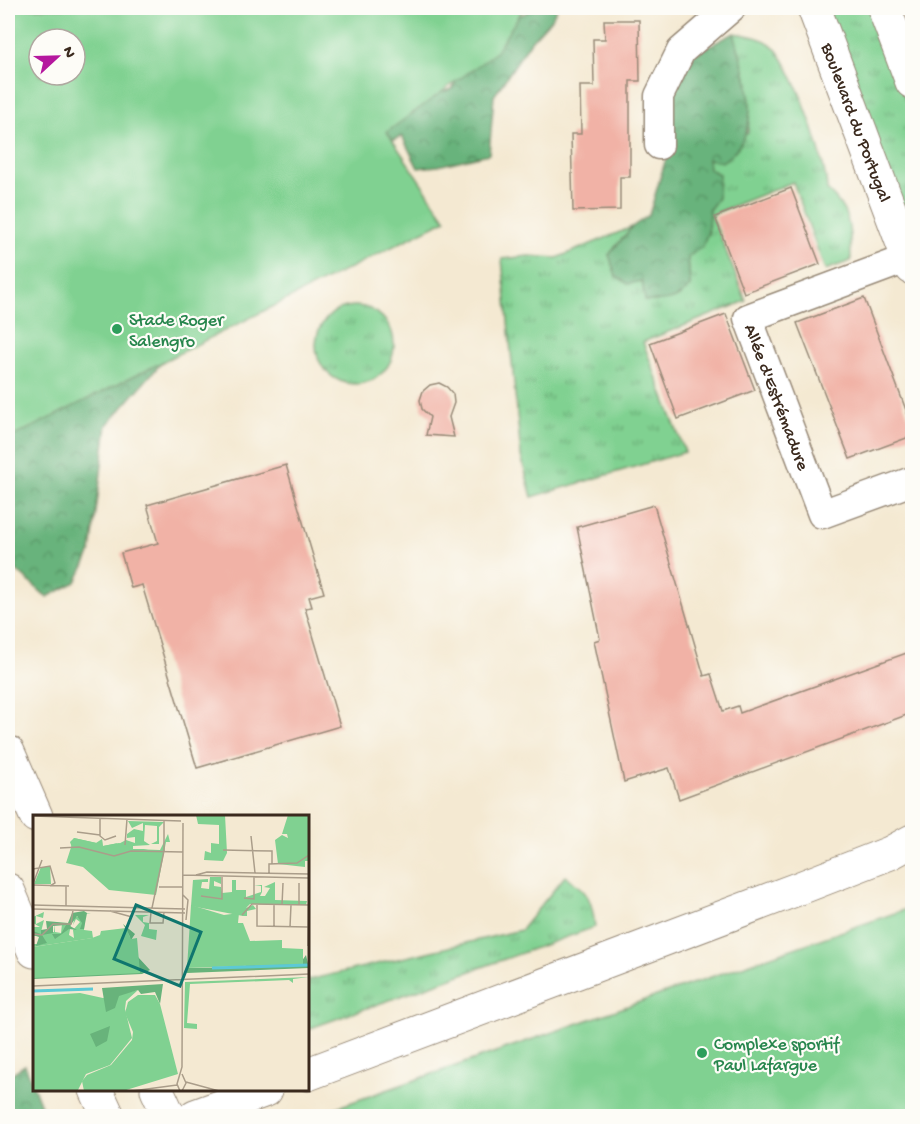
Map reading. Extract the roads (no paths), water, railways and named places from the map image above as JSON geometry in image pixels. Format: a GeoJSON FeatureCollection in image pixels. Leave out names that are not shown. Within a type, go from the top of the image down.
{"type":"FeatureCollection","features":[{"type":"Feature","properties":{"kind":"main road","name":"Boulevard du Portugal"},"geometry":{"type":"LineString","coordinates":[[814,8],[910,263]]}},
{"type":"Feature","properties":{"kind":"main road"},"geometry":{"type":"LineString","coordinates":[[885,8],[912,82]]}},
{"type":"Feature","properties":{"kind":"main road"},"geometry":{"type":"LineString","coordinates":[[8,752],[36,815]]}},
{"type":"Feature","properties":{"kind":"main road"},"geometry":{"type":"LineString","coordinates":[[309,1074],[905,848]]}},
{"type":"Feature","properties":{"kind":"main road"},"geometry":{"type":"LineString","coordinates":[[8,890],[33,949]]}},
{"type":"Feature","properties":{"kind":"main road"},"geometry":{"type":"LineString","coordinates":[[97,1091],[108,1116]]}},
{"type":"Feature","properties":{"kind":"main road"},"geometry":{"type":"LineString","coordinates":[[158,1091],[169,1116]]}},
{"type":"Feature","properties":{"kind":"main road"},"geometry":{"type":"LineString","coordinates":[[195,1116],[261,1091]]}},
{"type":"Feature","properties":{"kind":"street"},"geometry":{"type":"LineString","coordinates":[[659,145],[659,96],[681,51],[729,8]]}},
{"type":"Feature","properties":{"kind":"street","name":"Allée d'Estrémadure"},"geometry":{"type":"LineString","coordinates":[[910,263],[748,318],[822,514],[912,481]]}},
{"type":"Feature","properties":{"kind":"place","name":"Stade Roger Salengro"},"geometry":{"type":"Point","coordinates":[117,329]}},
{"type":"Feature","properties":{"kind":"place","name":"Complexe sportif Paul Lafargue"},"geometry":{"type":"Point","coordinates":[702,1053]}}]}
